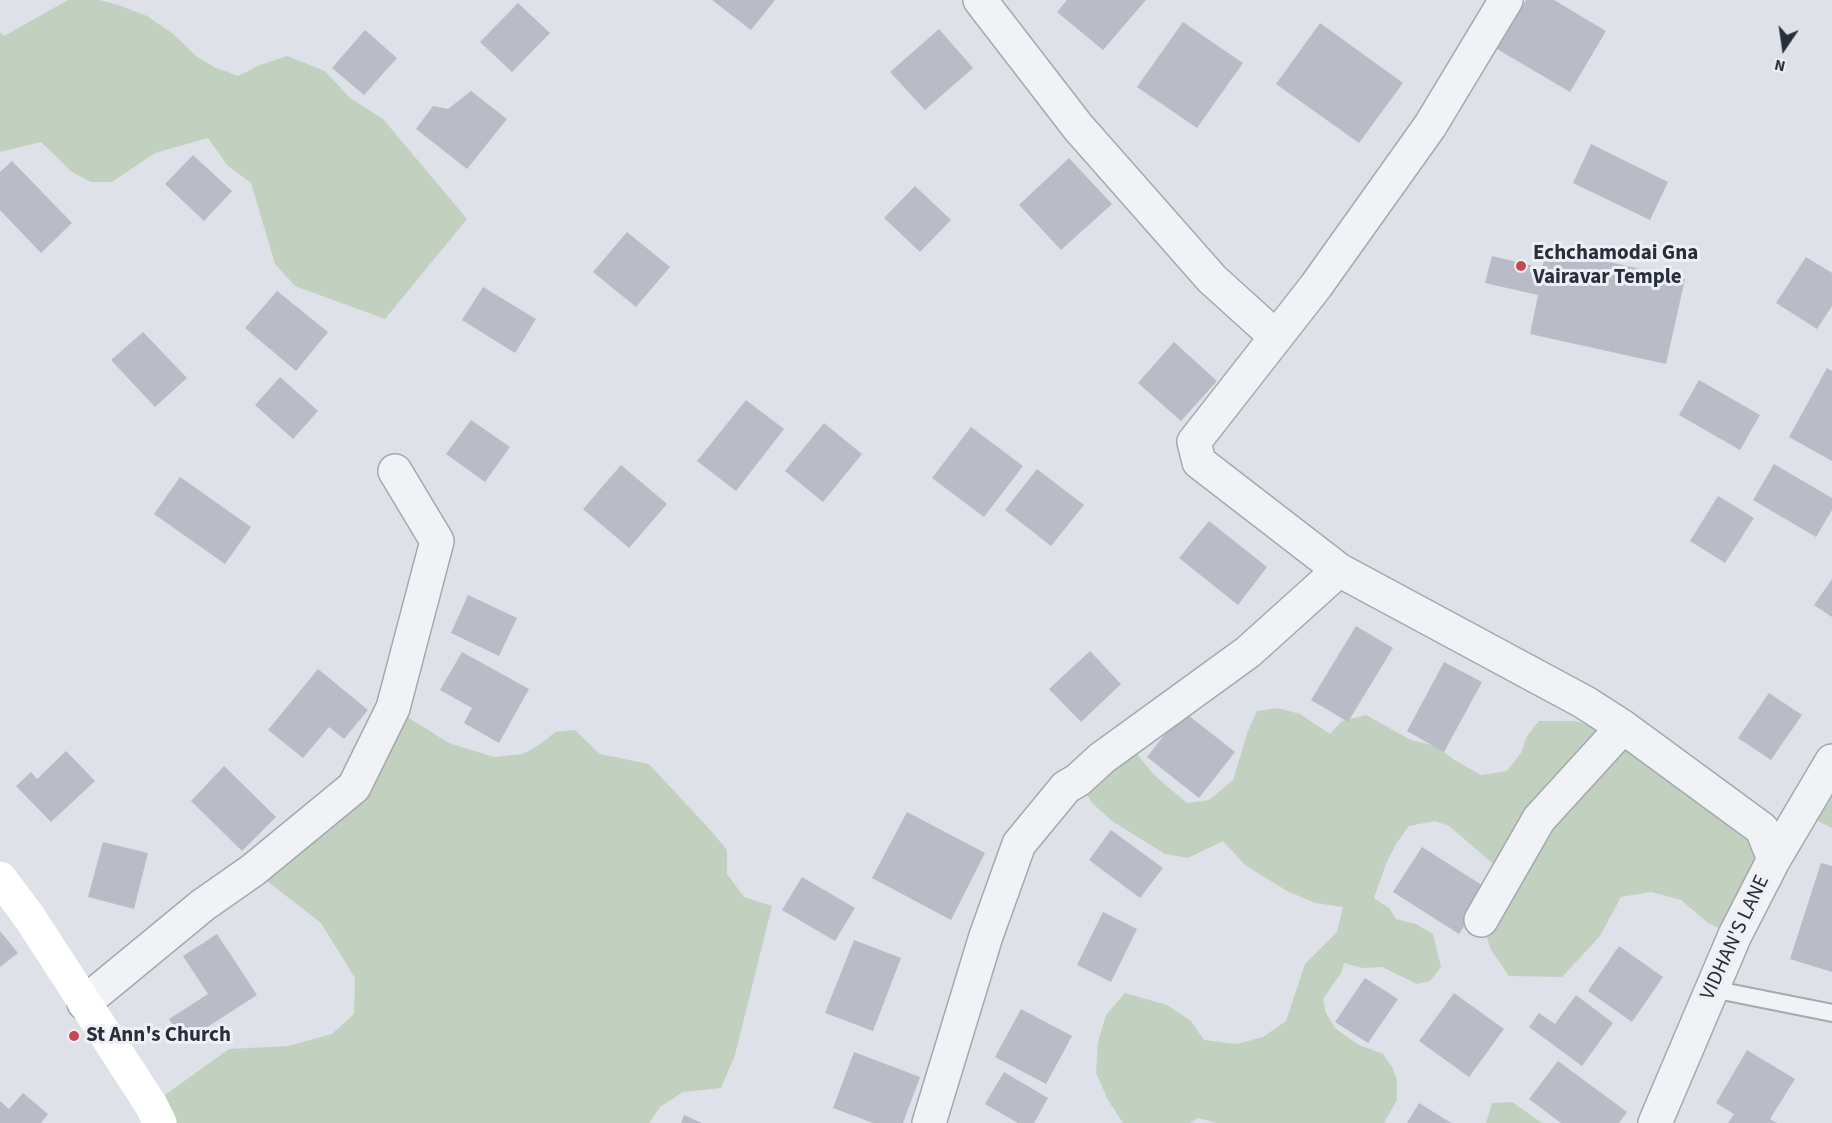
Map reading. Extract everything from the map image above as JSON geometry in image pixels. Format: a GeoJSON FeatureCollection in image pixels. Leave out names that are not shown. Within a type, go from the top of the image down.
{"type":"FeatureCollection","features":[{"type":"Feature","properties":{"kind":"main road"},"geometry":{"type":"LineString","coordinates":[[0,878],[30,918],[151,1105],[160,1123]]}},
{"type":"Feature","properties":{"kind":"street"},"geometry":{"type":"LineString","coordinates":[[980,0],[1078,127],[1212,279],[1276,337]]}},
{"type":"Feature","properties":{"kind":"street"},"geometry":{"type":"LineString","coordinates":[[1506,0],[1430,126],[1316,286],[1194,442],[1199,462],[1339,570],[1584,702],[1623,727],[1762,830],[1774,859]]}},
{"type":"Feature","properties":{"kind":"street"},"geometry":{"type":"LineString","coordinates":[[84,1004],[203,905],[253,870],[354,787],[393,708],[437,541],[395,471]]}},
{"type":"Feature","properties":{"kind":"street"},"geometry":{"type":"LineString","coordinates":[[929,1123],[986,936],[1020,844],[1065,787],[1078,780],[1102,758],[1248,652],[1339,570]]}},
{"type":"Feature","properties":{"kind":"street"},"geometry":{"type":"LineString","coordinates":[[1481,920],[1539,819],[1623,727]]}},
{"type":"Feature","properties":{"kind":"street","name":"VIDHAN'S LANE"},"geometry":{"type":"LineString","coordinates":[[1654,1123],[1735,935],[1774,859],[1832,761]]}},
{"type":"Feature","properties":{"kind":"lane"},"geometry":{"type":"LineString","coordinates":[[1712,988],[1832,1013]]}},
{"type":"Feature","properties":{"kind":"green space"},"geometry":{"type":"Polygon","coordinates":[[[68,0],[99,0],[147,16],[172,33],[196,56],[214,67],[238,76],[260,65],[287,56],[325,71],[350,98],[383,119],[467,219],[385,319],[295,286],[275,264],[251,183],[227,165],[208,138],[155,153],[112,182],[91,182],[72,172],[41,142],[0,152],[0,32],[4,36],[68,0]]]}},
{"type":"Feature","properties":{"kind":"green space"},"geometry":{"type":"Polygon","coordinates":[[[393,708],[449,743],[494,757],[523,754],[555,732],[575,730],[600,754],[649,764],[712,832],[727,850],[727,874],[744,897],[772,906],[735,1055],[721,1088],[683,1092],[660,1107],[649,1123],[160,1123],[151,1105],[229,1049],[288,1046],[332,1034],[354,1014],[355,978],[321,923],[253,870],[354,787],[393,708]]]}},
{"type":"Feature","properties":{"kind":"green space"},"geometry":{"type":"Polygon","coordinates":[[[1278,708],[1300,714],[1330,734],[1342,721],[1366,715],[1411,740],[1436,746],[1481,775],[1507,771],[1521,753],[1527,736],[1539,721],[1575,721],[1599,728],[1623,727],[1774,859],[1735,935],[1708,923],[1681,900],[1651,892],[1621,897],[1600,936],[1562,977],[1509,976],[1491,950],[1481,920],[1497,867],[1449,826],[1435,821],[1409,826],[1396,844],[1386,864],[1374,898],[1389,908],[1396,919],[1416,924],[1433,934],[1441,967],[1430,981],[1417,984],[1382,967],[1362,968],[1344,963],[1341,973],[1323,999],[1326,1013],[1335,1028],[1357,1044],[1383,1054],[1392,1067],[1397,1080],[1397,1100],[1384,1123],[1216,1123],[1198,1118],[1190,1123],[1123,1123],[1108,1100],[1096,1073],[1098,1042],[1106,1015],[1125,993],[1167,1005],[1191,1021],[1204,1040],[1237,1044],[1263,1037],[1286,1021],[1305,964],[1337,932],[1343,907],[1315,903],[1287,891],[1245,865],[1223,841],[1188,858],[1165,854],[1112,821],[1092,803],[1078,780],[1120,754],[1137,754],[1154,775],[1187,803],[1209,800],[1233,780],[1248,731],[1257,711],[1278,708]]]}},
{"type":"Feature","properties":{"kind":"green space"},"geometry":{"type":"Polygon","coordinates":[[[1832,761],[1832,828],[1801,813],[1832,761]]]}},
{"type":"Feature","properties":{"kind":"green space"},"geometry":{"type":"Polygon","coordinates":[[[1512,1102],[1542,1123],[1486,1123],[1492,1103],[1512,1102]]]}},
{"type":"Feature","properties":{"kind":"building"},"geometry":{"type":"Polygon","coordinates":[[[712,0],[775,0],[751,30],[712,0]]]}},
{"type":"Feature","properties":{"kind":"building"},"geometry":{"type":"Polygon","coordinates":[[[1067,0],[1146,0],[1103,50],[1057,12],[1067,0]]]}},
{"type":"Feature","properties":{"kind":"building"},"geometry":{"type":"Polygon","coordinates":[[[1526,0],[1554,0],[1606,31],[1570,92],[1497,49],[1526,0]]]}},
{"type":"Feature","properties":{"kind":"building"},"geometry":{"type":"Polygon","coordinates":[[[518,3],[550,33],[512,72],[480,42],[518,3]]]}},
{"type":"Feature","properties":{"kind":"building"},"geometry":{"type":"Polygon","coordinates":[[[1183,22],[1243,63],[1197,128],[1137,87],[1183,22]]]}},
{"type":"Feature","properties":{"kind":"building"},"geometry":{"type":"Polygon","coordinates":[[[1320,23],[1403,83],[1359,143],[1276,84],[1320,23]]]}},
{"type":"Feature","properties":{"kind":"building"},"geometry":{"type":"Polygon","coordinates":[[[939,29],[973,68],[925,110],[890,72],[939,29]]]}},
{"type":"Feature","properties":{"kind":"building"},"geometry":{"type":"Polygon","coordinates":[[[365,30],[397,58],[364,95],[332,68],[365,30]]]}},
{"type":"Feature","properties":{"kind":"building"},"geometry":{"type":"Polygon","coordinates":[[[471,91],[507,119],[467,169],[416,129],[433,106],[448,109],[471,91]]]}},
{"type":"Feature","properties":{"kind":"building"},"geometry":{"type":"Polygon","coordinates":[[[1591,144],[1668,182],[1650,220],[1573,183],[1591,144]]]}},
{"type":"Feature","properties":{"kind":"building"},"geometry":{"type":"Polygon","coordinates":[[[193,155],[232,191],[204,221],[165,184],[193,155]]]}},
{"type":"Feature","properties":{"kind":"building"},"geometry":{"type":"Polygon","coordinates":[[[1069,158],[1112,204],[1061,250],[1019,205],[1069,158]]]}},
{"type":"Feature","properties":{"kind":"building"},"geometry":{"type":"Polygon","coordinates":[[[12,161],[72,223],[41,253],[0,210],[0,172],[12,161]]]}},
{"type":"Feature","properties":{"kind":"building"},"geometry":{"type":"Polygon","coordinates":[[[915,186],[951,220],[920,252],[884,218],[915,186]]]}},
{"type":"Feature","properties":{"kind":"building"},"geometry":{"type":"Polygon","coordinates":[[[627,232],[670,267],[636,307],[593,272],[627,232]]]}},
{"type":"Feature","properties":{"kind":"building"},"geometry":{"type":"Polygon","coordinates":[[[1547,248],[1685,279],[1666,364],[1530,334],[1538,295],[1485,283],[1492,256],[1542,268],[1547,248]]]}},
{"type":"Feature","properties":{"kind":"building"},"geometry":{"type":"Polygon","coordinates":[[[1806,257],[1832,273],[1832,306],[1817,329],[1776,303],[1806,257]]]}},
{"type":"Feature","properties":{"kind":"building"},"geometry":{"type":"Polygon","coordinates":[[[483,287],[536,319],[515,353],[462,320],[483,287]]]}},
{"type":"Feature","properties":{"kind":"building"},"geometry":{"type":"Polygon","coordinates":[[[277,291],[328,332],[296,371],[245,328],[277,291]]]}},
{"type":"Feature","properties":{"kind":"building"},"geometry":{"type":"Polygon","coordinates":[[[143,332],[187,378],[155,407],[111,360],[143,332]]]}},
{"type":"Feature","properties":{"kind":"building"},"geometry":{"type":"Polygon","coordinates":[[[1174,342],[1217,381],[1181,421],[1138,383],[1174,342]]]}},
{"type":"Feature","properties":{"kind":"building"},"geometry":{"type":"Polygon","coordinates":[[[1827,368],[1832,371],[1832,461],[1789,437],[1827,368]]]}},
{"type":"Feature","properties":{"kind":"building"},"geometry":{"type":"Polygon","coordinates":[[[280,377],[318,411],[293,439],[255,405],[280,377]]]}},
{"type":"Feature","properties":{"kind":"building"},"geometry":{"type":"Polygon","coordinates":[[[1699,380],[1760,415],[1740,450],[1679,415],[1699,380]]]}},
{"type":"Feature","properties":{"kind":"building"},"geometry":{"type":"Polygon","coordinates":[[[746,400],[784,429],[736,491],[697,461],[746,400]]]}},
{"type":"Feature","properties":{"kind":"building"},"geometry":{"type":"Polygon","coordinates":[[[471,420],[510,447],[485,482],[446,454],[471,420]]]}},
{"type":"Feature","properties":{"kind":"building"},"geometry":{"type":"Polygon","coordinates":[[[824,423],[862,454],[823,502],[785,471],[824,423]]]}},
{"type":"Feature","properties":{"kind":"building"},"geometry":{"type":"Polygon","coordinates":[[[971,427],[1023,466],[984,517],[932,478],[971,427]]]}},
{"type":"Feature","properties":{"kind":"building"},"geometry":{"type":"Polygon","coordinates":[[[1774,464],[1832,498],[1832,510],[1816,537],[1753,500],[1774,464]]]}},
{"type":"Feature","properties":{"kind":"building"},"geometry":{"type":"Polygon","coordinates":[[[621,465],[667,504],[629,548],[583,509],[621,465]]]}},
{"type":"Feature","properties":{"kind":"building"},"geometry":{"type":"Polygon","coordinates":[[[1037,469],[1084,505],[1051,546],[1005,510],[1037,469]]]}},
{"type":"Feature","properties":{"kind":"building"},"geometry":{"type":"Polygon","coordinates":[[[180,477],[251,527],[225,564],[154,514],[180,477]]]}},
{"type":"Feature","properties":{"kind":"building"},"geometry":{"type":"Polygon","coordinates":[[[1718,496],[1754,518],[1725,563],[1690,541],[1718,496]]]}},
{"type":"Feature","properties":{"kind":"building"},"geometry":{"type":"Polygon","coordinates":[[[1209,521],[1267,567],[1238,605],[1179,558],[1209,521]]]}},
{"type":"Feature","properties":{"kind":"building"},"geometry":{"type":"Polygon","coordinates":[[[1832,579],[1832,617],[1814,605],[1832,579]]]}},
{"type":"Feature","properties":{"kind":"building"},"geometry":{"type":"Polygon","coordinates":[[[468,595],[517,618],[499,656],[451,633],[468,595]]]}},
{"type":"Feature","properties":{"kind":"building"},"geometry":{"type":"Polygon","coordinates":[[[1356,626],[1393,648],[1348,722],[1311,700],[1356,626]]]}},
{"type":"Feature","properties":{"kind":"building"},"geometry":{"type":"Polygon","coordinates":[[[1090,651],[1121,684],[1081,722],[1049,689],[1090,651]]]}},
{"type":"Feature","properties":{"kind":"building"},"geometry":{"type":"Polygon","coordinates":[[[462,652],[529,689],[499,743],[464,723],[472,708],[440,690],[462,652]]]}},
{"type":"Feature","properties":{"kind":"building"},"geometry":{"type":"Polygon","coordinates":[[[1444,662],[1482,682],[1444,752],[1407,731],[1444,662]]]}},
{"type":"Feature","properties":{"kind":"building"},"geometry":{"type":"Polygon","coordinates":[[[318,669],[368,710],[344,739],[329,727],[303,758],[268,730],[318,669]]]}},
{"type":"Feature","properties":{"kind":"building"},"geometry":{"type":"Polygon","coordinates":[[[1769,693],[1802,715],[1771,760],[1738,738],[1769,693]]]}},
{"type":"Feature","properties":{"kind":"building"},"geometry":{"type":"Polygon","coordinates":[[[1183,711],[1235,752],[1199,798],[1147,757],[1183,711]]]}},
{"type":"Feature","properties":{"kind":"building"},"geometry":{"type":"Polygon","coordinates":[[[66,751],[95,781],[51,822],[16,786],[31,772],[37,779],[66,751]]]}},
{"type":"Feature","properties":{"kind":"building"},"geometry":{"type":"Polygon","coordinates":[[[224,766],[276,817],[242,851],[191,801],[224,766]]]}},
{"type":"Feature","properties":{"kind":"building"},"geometry":{"type":"Polygon","coordinates":[[[907,812],[985,853],[951,920],[872,878],[907,812]]]}},
{"type":"Feature","properties":{"kind":"building"},"geometry":{"type":"Polygon","coordinates":[[[1111,830],[1163,868],[1140,898],[1089,860],[1111,830]]]}},
{"type":"Feature","properties":{"kind":"building"},"geometry":{"type":"Polygon","coordinates":[[[103,842],[148,853],[134,909],[88,897],[103,842]]]}},
{"type":"Feature","properties":{"kind":"building"},"geometry":{"type":"Polygon","coordinates":[[[1422,847],[1488,889],[1459,934],[1393,892],[1422,847]]]}},
{"type":"Feature","properties":{"kind":"building"},"geometry":{"type":"Polygon","coordinates":[[[1821,863],[1832,866],[1832,972],[1790,959],[1821,863]]]}},
{"type":"Feature","properties":{"kind":"building"},"geometry":{"type":"Polygon","coordinates":[[[802,877],[855,908],[835,941],[782,910],[802,877]]]}},
{"type":"Feature","properties":{"kind":"building"},"geometry":{"type":"Polygon","coordinates":[[[1103,912],[1137,929],[1111,982],[1077,965],[1103,912]]]}},
{"type":"Feature","properties":{"kind":"building"},"geometry":{"type":"Polygon","coordinates":[[[0,931],[18,953],[0,967],[0,931]]]}},
{"type":"Feature","properties":{"kind":"building"},"geometry":{"type":"Polygon","coordinates":[[[217,934],[257,995],[184,1042],[169,1019],[208,994],[183,956],[217,934]]]}},
{"type":"Feature","properties":{"kind":"building"},"geometry":{"type":"Polygon","coordinates":[[[854,940],[901,958],[873,1031],[825,1013],[854,940]]]}},
{"type":"Feature","properties":{"kind":"building"},"geometry":{"type":"Polygon","coordinates":[[[1619,946],[1663,977],[1632,1022],[1588,991],[1619,946]]]}},
{"type":"Feature","properties":{"kind":"building"},"geometry":{"type":"Polygon","coordinates":[[[1365,978],[1398,999],[1368,1043],[1335,1022],[1365,978]]]}},
{"type":"Feature","properties":{"kind":"building"},"geometry":{"type":"Polygon","coordinates":[[[1454,993],[1504,1029],[1469,1077],[1419,1041],[1454,993]]]}},
{"type":"Feature","properties":{"kind":"building"},"geometry":{"type":"Polygon","coordinates":[[[1576,995],[1613,1023],[1582,1066],[1529,1027],[1539,1013],[1555,1024],[1576,995]]]}},
{"type":"Feature","properties":{"kind":"building"},"geometry":{"type":"Polygon","coordinates":[[[1021,1009],[1072,1036],[1046,1084],[995,1057],[1021,1009]]]}},
{"type":"Feature","properties":{"kind":"building"},"geometry":{"type":"Polygon","coordinates":[[[1747,1050],[1795,1079],[1770,1119],[1777,1123],[1728,1123],[1734,1114],[1716,1103],[1747,1050]]]}},
{"type":"Feature","properties":{"kind":"building"},"geometry":{"type":"Polygon","coordinates":[[[854,1052],[920,1077],[903,1123],[873,1123],[833,1108],[854,1052]]]}},
{"type":"Feature","properties":{"kind":"building"},"geometry":{"type":"Polygon","coordinates":[[[1558,1061],[1627,1112],[1619,1123],[1561,1123],[1529,1099],[1558,1061]]]}},
{"type":"Feature","properties":{"kind":"building"},"geometry":{"type":"Polygon","coordinates":[[[1004,1072],[1048,1098],[1034,1123],[1018,1123],[985,1104],[1004,1072]]]}},
{"type":"Feature","properties":{"kind":"building"},"geometry":{"type":"Polygon","coordinates":[[[23,1093],[48,1114],[41,1123],[0,1123],[0,1101],[9,1109],[23,1093]]]}},
{"type":"Feature","properties":{"kind":"building"},"geometry":{"type":"Polygon","coordinates":[[[1419,1103],[1451,1123],[1407,1123],[1419,1103]]]}},
{"type":"Feature","properties":{"kind":"building"},"geometry":{"type":"Polygon","coordinates":[[[684,1115],[702,1123],[681,1123],[684,1115]]]}},
{"type":"Feature","properties":{"kind":"place","name":"Echchamodai Gna Vairavar Temple"},"geometry":{"type":"Point","coordinates":[1521,266]}},
{"type":"Feature","properties":{"kind":"place","name":"St Ann's Church"},"geometry":{"type":"Point","coordinates":[74,1036]}}]}
